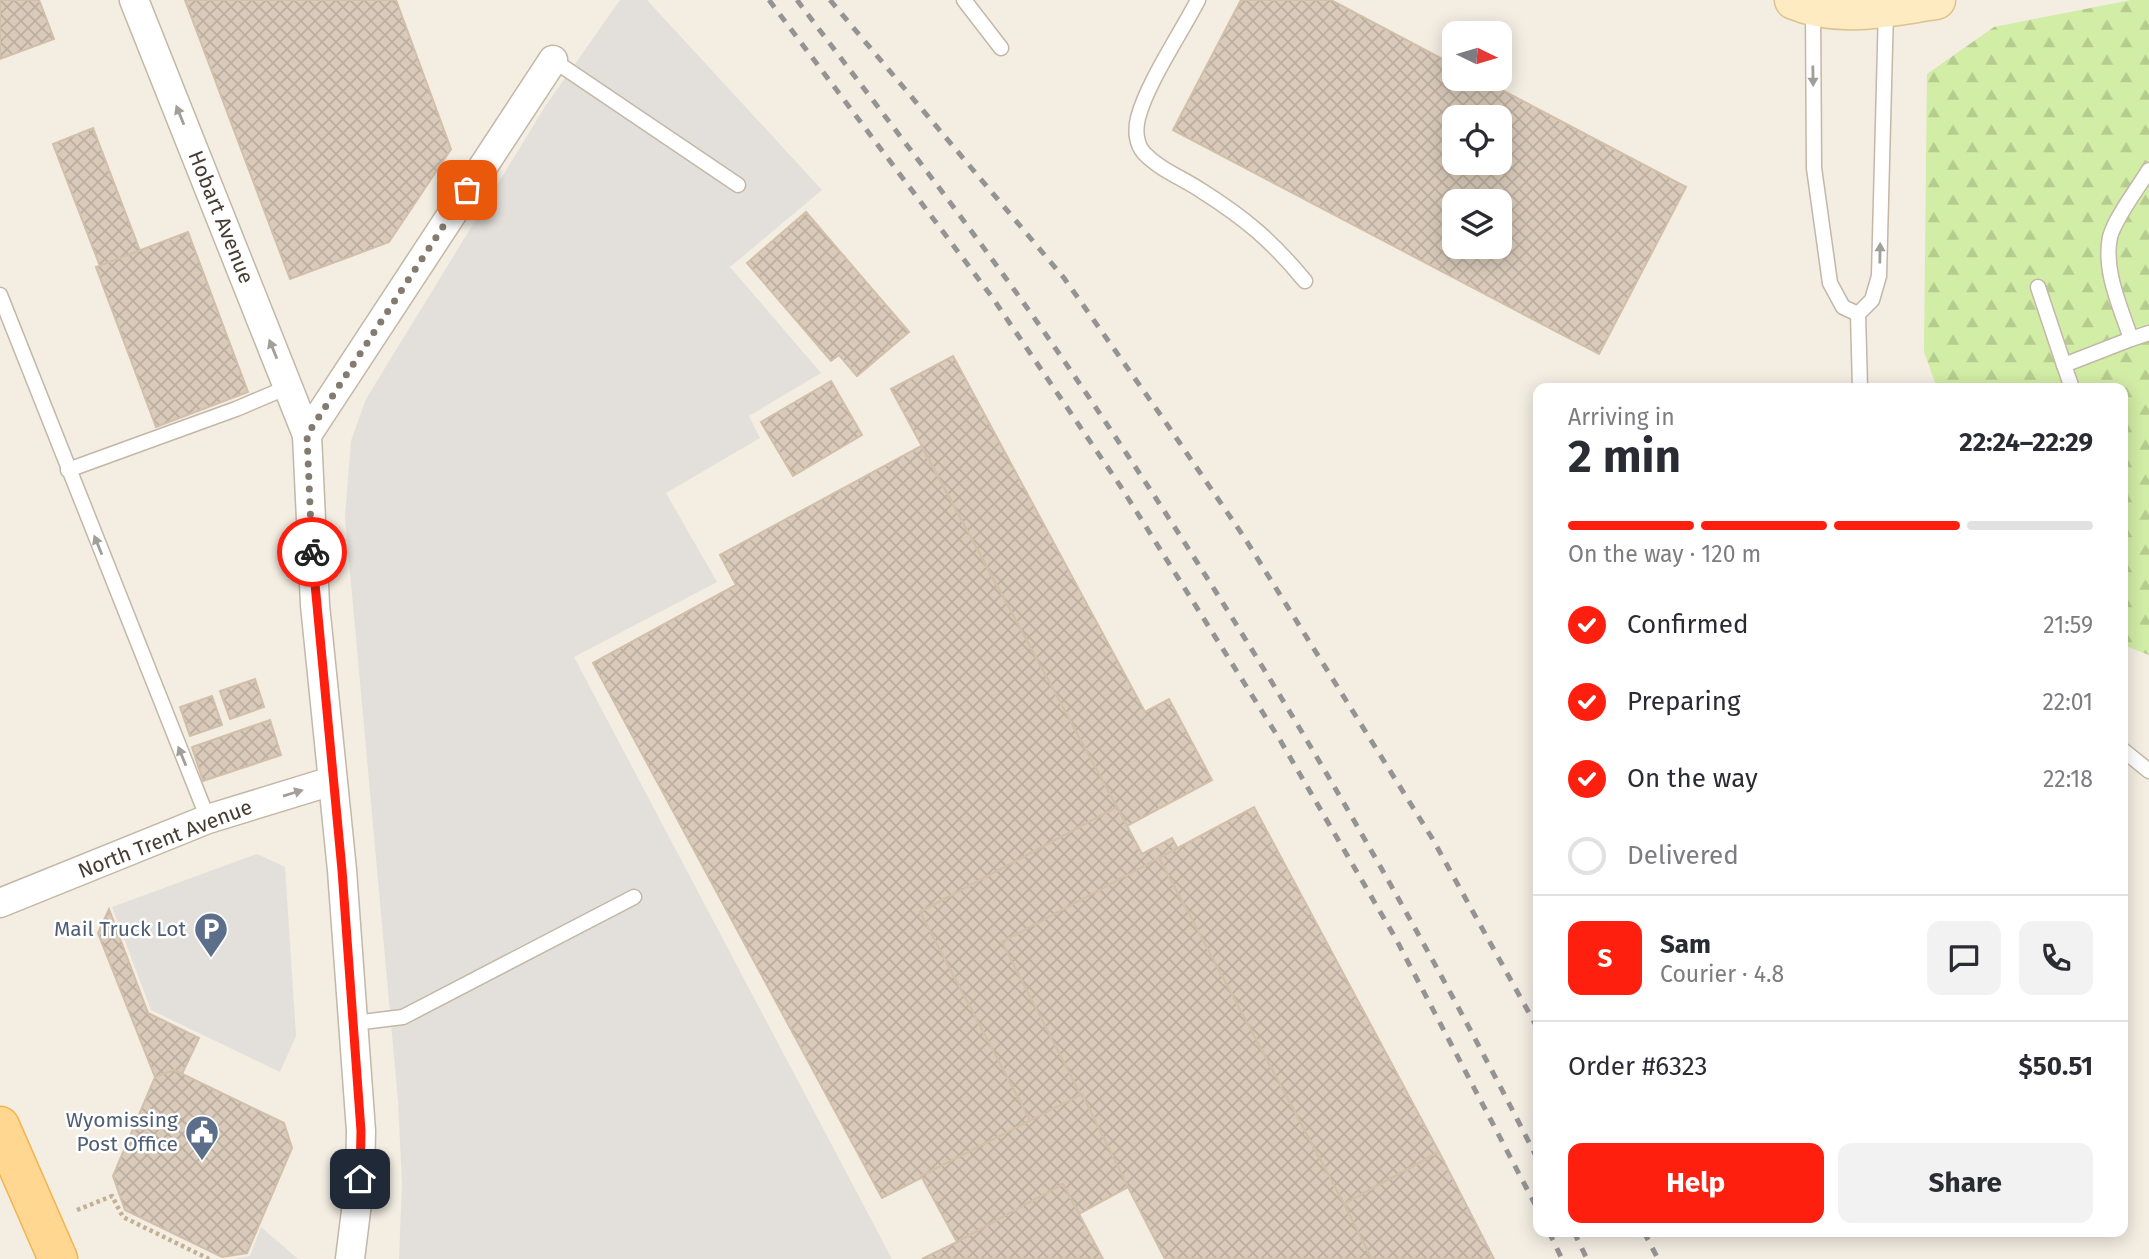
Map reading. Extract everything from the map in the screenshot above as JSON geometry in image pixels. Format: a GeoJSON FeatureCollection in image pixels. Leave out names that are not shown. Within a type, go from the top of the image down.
{"type":"FeatureCollection","features":[{"type":"Feature","properties":{"kind":"main road"},"geometry":{"type":"LineString","coordinates":[[0,1126],[58,1259]]}},
{"type":"Feature","properties":{"kind":"street","name":"Hobart Avenue"},"geometry":{"type":"LineString","coordinates":[[134,0],[307,435],[315,606],[354,1023],[361,1131],[359,1190],[350,1259]]}},
{"type":"Feature","properties":{"kind":"street"},"geometry":{"type":"LineString","coordinates":[[1803,4],[1851,12],[1936,0]]}},
{"type":"Feature","properties":{"kind":"street"},"geometry":{"type":"LineString","coordinates":[[307,435],[553,60]]}},
{"type":"Feature","properties":{"kind":"street","name":"North Trent Avenue"},"geometry":{"type":"LineString","coordinates":[[0,903],[208,819],[332,780]]}},
{"type":"Feature","properties":{"kind":"lane"},"geometry":{"type":"LineString","coordinates":[[964,0],[1001,48]]}},
{"type":"Feature","properties":{"kind":"lane"},"geometry":{"type":"LineString","coordinates":[[1198,0],[1146,98],[1138,119],[1136,137],[1142,151],[1156,165],[1244,218],[1276,245],[1305,281]]}},
{"type":"Feature","properties":{"kind":"lane"},"geometry":{"type":"LineString","coordinates":[[1803,4],[1814,168],[1830,283],[1843,307],[1858,314]]}},
{"type":"Feature","properties":{"kind":"lane"},"geometry":{"type":"LineString","coordinates":[[1860,383],[1858,314],[1872,300],[1879,276],[1886,7]]}},
{"type":"Feature","properties":{"kind":"lane"},"geometry":{"type":"LineString","coordinates":[[553,60],[738,185]]}},
{"type":"Feature","properties":{"kind":"lane"},"geometry":{"type":"LineString","coordinates":[[2131,339],[2110,270],[2111,235],[2149,170]]}},
{"type":"Feature","properties":{"kind":"lane"},"geometry":{"type":"LineString","coordinates":[[2038,287],[2070,383]]}},
{"type":"Feature","properties":{"kind":"lane"},"geometry":{"type":"LineString","coordinates":[[0,295],[208,819]]}},
{"type":"Feature","properties":{"kind":"lane"},"geometry":{"type":"LineString","coordinates":[[2064,365],[2149,333]]}},
{"type":"Feature","properties":{"kind":"lane"},"geometry":{"type":"LineString","coordinates":[[68,470],[236,409],[288,387]]}},
{"type":"Feature","properties":{"kind":"lane"},"geometry":{"type":"LineString","coordinates":[[2128,754],[2149,771]]}},
{"type":"Feature","properties":{"kind":"lane"},"geometry":{"type":"LineString","coordinates":[[354,1023],[403,1017],[634,897]]}},
{"type":"Feature","properties":{"kind":"path"},"geometry":{"type":"LineString","coordinates":[[76,1210],[112,1196],[123,1217],[209,1259]]}},
{"type":"Feature","properties":{"kind":"green space"},"geometry":{"type":"Polygon","coordinates":[[[2131,0],[2149,0],[2149,655],[2128,647],[2128,383],[1935,383],[1924,352],[1927,74],[1994,27],[2131,0]]]}},
{"type":"Feature","properties":{"kind":"shaded area"},"geometry":{"type":"Polygon","coordinates":[[[620,0],[647,0],[822,190],[730,267],[821,373],[749,416],[760,438],[666,493],[717,582],[574,657],[892,1259],[399,1259],[402,1183],[398,1101],[345,517],[351,441],[366,399],[546,105],[620,0]]]}},
{"type":"Feature","properties":{"kind":"shaded area","name":"Mail Truck Lot"},"geometry":{"type":"Polygon","coordinates":[[[257,854],[285,867],[296,1036],[280,1072],[151,1010],[112,907],[257,854]]]}},
{"type":"Feature","properties":{"kind":"shaded area"},"geometry":{"type":"Polygon","coordinates":[[[261,1227],[298,1259],[233,1259],[250,1256],[261,1227]]]}},
{"type":"Feature","properties":{"kind":"building"},"geometry":{"type":"Polygon","coordinates":[[[0,0],[39,0],[54,39],[0,59],[0,0]]]}},
{"type":"Feature","properties":{"kind":"building"},"geometry":{"type":"Polygon","coordinates":[[[185,0],[396,0],[451,149],[389,242],[290,279],[185,0]]]}},
{"type":"Feature","properties":{"kind":"building"},"geometry":{"type":"Polygon","coordinates":[[[1241,0],[1331,0],[1442,59],[1442,91],[1504,91],[1686,187],[1599,354],[1173,130],[1241,0]]]}},
{"type":"Feature","properties":{"kind":"building"},"geometry":{"type":"Polygon","coordinates":[[[93,128],[140,251],[100,266],[53,144],[93,128]]]}},
{"type":"Feature","properties":{"kind":"building"},"geometry":{"type":"Polygon","coordinates":[[[806,212],[909,332],[857,376],[839,355],[831,361],[747,263],[806,212]]]}},
{"type":"Feature","properties":{"kind":"building"},"geometry":{"type":"Polygon","coordinates":[[[188,232],[248,392],[156,427],[96,267],[188,232]]]}},
{"type":"Feature","properties":{"kind":"building"},"geometry":{"type":"Polygon","coordinates":[[[953,356],[1145,712],[1169,699],[1212,780],[1127,826],[891,389],[953,356]]]}},
{"type":"Feature","properties":{"kind":"building"},"geometry":{"type":"Polygon","coordinates":[[[831,381],[862,435],[793,476],[761,422],[831,381]]]}},
{"type":"Feature","properties":{"kind":"building"},"geometry":{"type":"Polygon","coordinates":[[[921,446],[1117,807],[920,912],[1031,1122],[882,1198],[593,663],[736,585],[720,555],[921,446]]]}},
{"type":"Feature","properties":{"kind":"building"},"geometry":{"type":"Polygon","coordinates":[[[255,679],[264,707],[230,719],[220,691],[255,679]]]}},
{"type":"Feature","properties":{"kind":"building"},"geometry":{"type":"Polygon","coordinates":[[[212,696],[222,725],[190,736],[180,707],[212,696]]]}},
{"type":"Feature","properties":{"kind":"building"},"geometry":{"type":"Polygon","coordinates":[[[270,720],[281,755],[203,781],[192,747],[270,720]]]}},
{"type":"Feature","properties":{"kind":"building"},"geometry":{"type":"Polygon","coordinates":[[[1117,807],[1142,854],[1172,838],[1178,849],[1002,942],[1082,1094],[1031,1122],[920,912],[1117,807]]]}},
{"type":"Feature","properties":{"kind":"building"},"geometry":{"type":"Polygon","coordinates":[[[1254,807],[1439,1152],[1344,1204],[1159,858],[1254,807]]]}},
{"type":"Feature","properties":{"kind":"building"},"geometry":{"type":"Polygon","coordinates":[[[1159,858],[1372,1259],[1165,1259],[1002,942],[1159,858]]]}},
{"type":"Feature","properties":{"kind":"building"},"geometry":{"type":"Polygon","coordinates":[[[109,909],[148,1013],[199,1038],[182,1074],[174,1070],[155,1077],[98,933],[109,909]]]}},
{"type":"Feature","properties":{"kind":"building","name":"Wyomissing Post Office"},"geometry":{"type":"Polygon","coordinates":[[[174,1070],[284,1123],[292,1148],[247,1253],[222,1257],[125,1210],[113,1176],[155,1077],[174,1070]]]}},
{"type":"Feature","properties":{"kind":"building"},"geometry":{"type":"Polygon","coordinates":[[[1082,1094],[1128,1187],[1079,1214],[1063,1184],[957,1242],[921,1176],[1082,1094]]]}},
{"type":"Feature","properties":{"kind":"building"},"geometry":{"type":"Polygon","coordinates":[[[1439,1152],[1494,1259],[1372,1259],[1344,1204],[1439,1152]]]}},
{"type":"Feature","properties":{"kind":"building"},"geometry":{"type":"Polygon","coordinates":[[[1063,1184],[1103,1259],[922,1259],[957,1242],[1063,1184]]]}},
{"type":"Feature","properties":{"kind":"railway"},"geometry":{"type":"LineString","coordinates":[[769,0],[992,297],[1121,487],[1280,740],[1396,939],[1533,1200]]}},
{"type":"Feature","properties":{"kind":"railway"},"geometry":{"type":"LineString","coordinates":[[797,0],[1019,296],[1182,538],[1368,845],[1533,1150]]}},
{"type":"Feature","properties":{"kind":"railway"},"geometry":{"type":"LineString","coordinates":[[830,0],[1064,278],[1162,417],[1244,537],[1432,838],[1533,1020]]}},
{"type":"Feature","properties":{"kind":"railway"},"geometry":{"type":"LineString","coordinates":[[1551,1237],[1562,1259]]}},
{"type":"Feature","properties":{"kind":"railway"},"geometry":{"type":"LineString","coordinates":[[1576,1237],[1587,1259]]}},
{"type":"Feature","properties":{"kind":"railway"},"geometry":{"type":"LineString","coordinates":[[1647,1237],[1658,1259]]}},
{"type":"Feature","properties":{"kind":"way so far"},"geometry":{"type":"LineString","coordinates":[[312,552],[307,435],[467,190]]}},
{"type":"Feature","properties":{"kind":"place","name":"Mail Truck Lot"},"geometry":{"type":"Point","coordinates":[211,959]}},
{"type":"Feature","properties":{"kind":"place","name":"Wyomissing Post Office"},"geometry":{"type":"Point","coordinates":[202,1162]}},
{"type":"Feature","properties":{"kind":"route"},"geometry":{"type":"LineString","coordinates":[[312,552],[342,870],[361,1131],[360,1179]]}}]}
